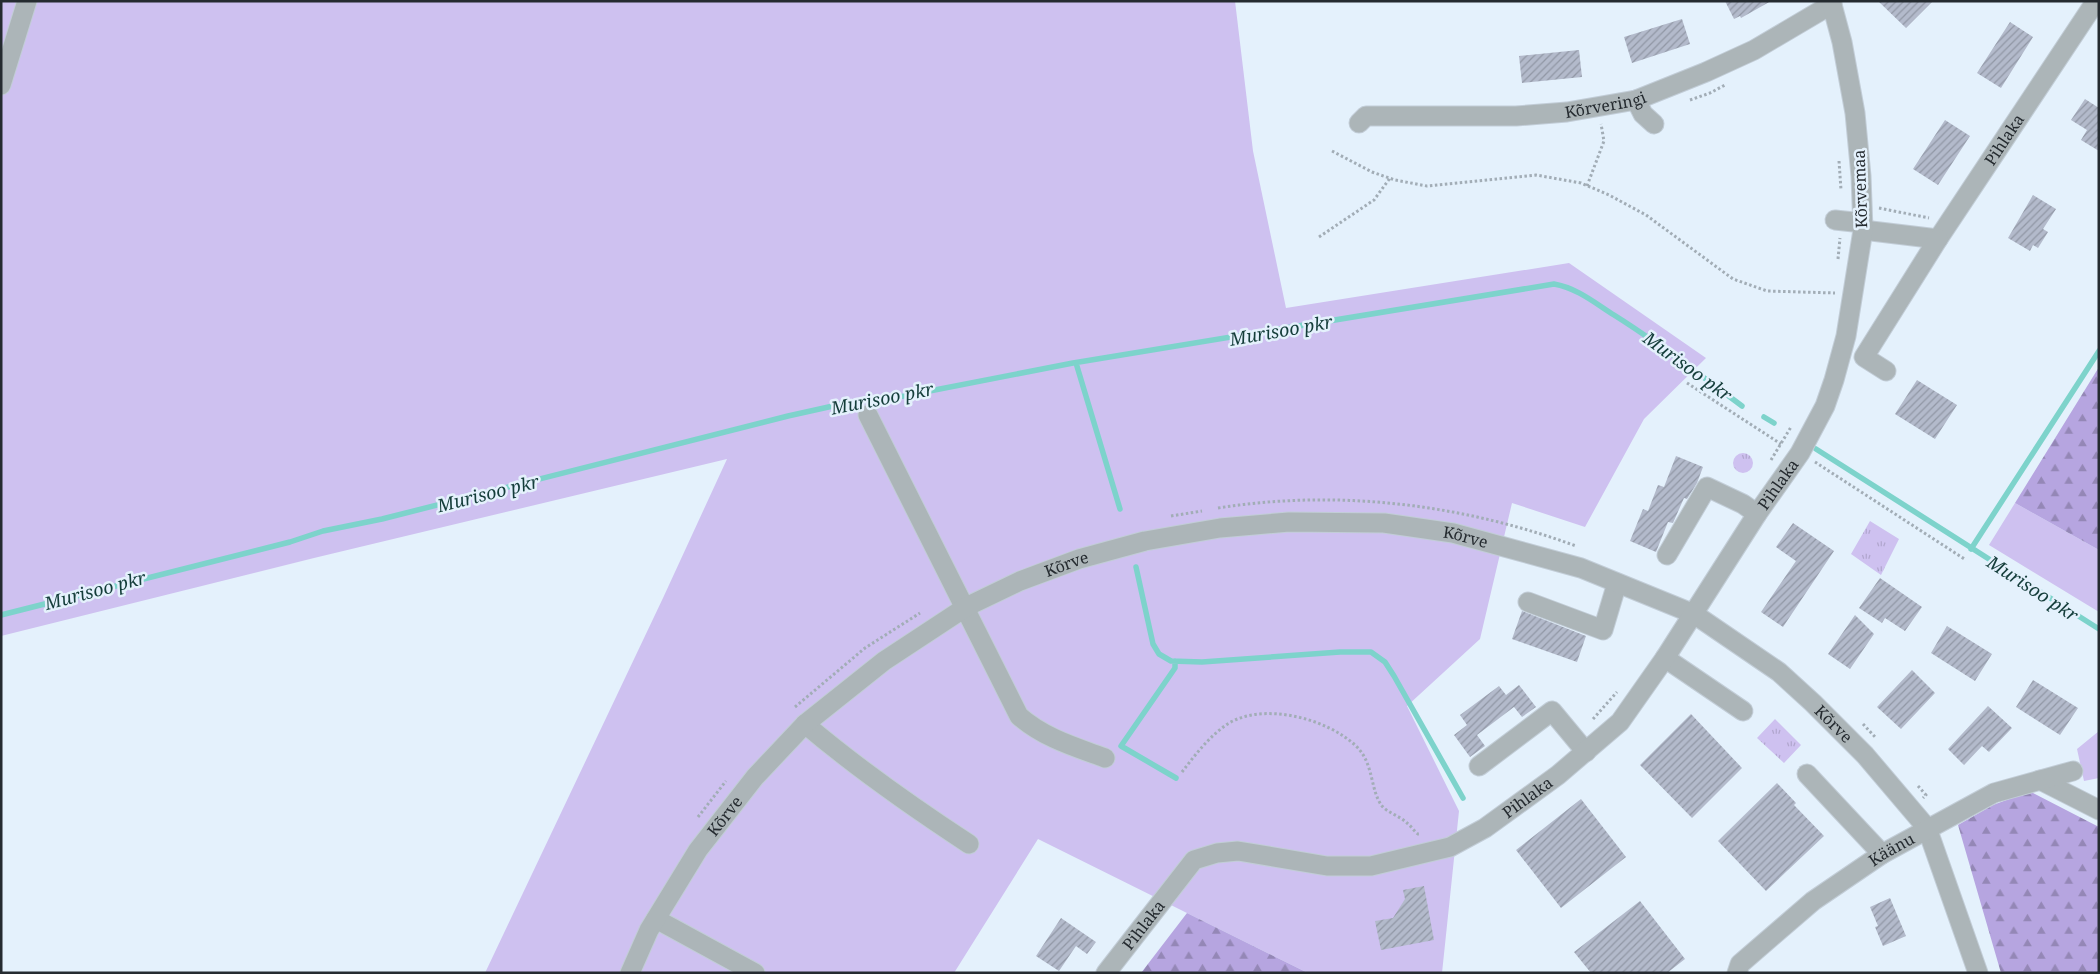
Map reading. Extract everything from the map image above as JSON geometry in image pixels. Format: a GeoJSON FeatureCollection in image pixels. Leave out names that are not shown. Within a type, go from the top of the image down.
{"type":"FeatureCollection","features":[{"type":"Feature","properties":{"kind":"street"},"geometry":{"type":"LineString","coordinates":[[1,84],[27,1]]}},
{"type":"Feature","properties":{"kind":"street","name":"Pihlaka"},"geometry":{"type":"LineString","coordinates":[[1886,371],[1864,357],[1938,239],[2096,1]]}},
{"type":"Feature","properties":{"kind":"street","name":"Kõrveringi"},"geometry":{"type":"LineString","coordinates":[[1359,123],[1366,116],[1524,115],[1567,112],[1636,100],[1706,72],[1754,50],[1831,3]]}},
{"type":"Feature","properties":{"kind":"street","name":"Kõrvemaa"},"geometry":{"type":"LineString","coordinates":[[1825,406],[1846,336],[1863,226],[1855,113],[1842,42],[1831,3]]}},
{"type":"Feature","properties":{"kind":"street"},"geometry":{"type":"LineString","coordinates":[[1636,100],[1643,114],[1654,124]]}},
{"type":"Feature","properties":{"kind":"street"},"geometry":{"type":"LineString","coordinates":[[1838,220],[1938,239]]}},
{"type":"Feature","properties":{"kind":"street","name":"Pihlaka"},"geometry":{"type":"LineString","coordinates":[[1110,967],[1194,860],[1217,853],[1238,851],[1327,866],[1371,866],[1450,847],[1485,828],[1558,775],[1620,722],[1694,614],[1757,514],[1800,453],[1825,406]]}},
{"type":"Feature","properties":{"kind":"street"},"geometry":{"type":"LineString","coordinates":[[868,415],[955,591],[966,607],[1019,716],[1046,736],[1106,758]]}},
{"type":"Feature","properties":{"kind":"street"},"geometry":{"type":"LineString","coordinates":[[1667,555],[1707,487],[1728,496],[1757,514]]}},
{"type":"Feature","properties":{"kind":"street","name":"Kõrve"},"geometry":{"type":"LineString","coordinates":[[630,973],[656,919],[698,850],[756,777],[805,724],[884,661],[966,607],[1020,581],[1079,559],[1145,541],[1220,528],[1289,522],[1384,523],[1453,533],[1572,566],[1694,614],[1779,672],[1813,703],[1865,755],[1927,828],[1978,973]]}},
{"type":"Feature","properties":{"kind":"street"},"geometry":{"type":"LineString","coordinates":[[1528,602],[1603,630],[1617,583]]}},
{"type":"Feature","properties":{"kind":"street"},"geometry":{"type":"LineString","coordinates":[[1665,658],[1743,712]]}},
{"type":"Feature","properties":{"kind":"street"},"geometry":{"type":"LineString","coordinates":[[1480,766],[1552,711],[1586,752]]}},
{"type":"Feature","properties":{"kind":"street"},"geometry":{"type":"LineString","coordinates":[[805,724],[859,769],[904,802],[969,844]]}},
{"type":"Feature","properties":{"kind":"street","name":"Käänu"},"geometry":{"type":"LineString","coordinates":[[1737,973],[1740,964],[1814,901],[1882,854],[1994,793],[2073,771]]}},
{"type":"Feature","properties":{"kind":"street"},"geometry":{"type":"LineString","coordinates":[[1807,774],[1882,854]]}},
{"type":"Feature","properties":{"kind":"street"},"geometry":{"type":"LineString","coordinates":[[2040,780],[2099,810]]}},
{"type":"Feature","properties":{"kind":"street"},"geometry":{"type":"LineString","coordinates":[[656,919],[755,973]]}},
{"type":"Feature","properties":{"kind":"path"},"geometry":{"type":"LineString","coordinates":[[1587,186],[1604,141],[1601,124]]}},
{"type":"Feature","properties":{"kind":"path"},"geometry":{"type":"LineString","coordinates":[[1332,151],[1372,172],[1427,186],[1536,176],[1587,186],[1610,195],[1646,215],[1733,279],[1767,291],[1835,293]]}},
{"type":"Feature","properties":{"kind":"path"},"geometry":{"type":"LineString","coordinates":[[1839,159],[1842,198],[1862,204],[1950,222]]}},
{"type":"Feature","properties":{"kind":"path"},"geometry":{"type":"LineString","coordinates":[[1319,236],[1374,200],[1390,178]]}},
{"type":"Feature","properties":{"kind":"path"},"geometry":{"type":"LineString","coordinates":[[1838,220],[1838,266]]}},
{"type":"Feature","properties":{"kind":"path"},"geometry":{"type":"LineString","coordinates":[[1833,302],[1836,284]]}},
{"type":"Feature","properties":{"kind":"path"},"geometry":{"type":"LineString","coordinates":[[1687,383],[1966,560]]}},
{"type":"Feature","properties":{"kind":"path"},"geometry":{"type":"LineString","coordinates":[[1766,466],[1794,422]]}},
{"type":"Feature","properties":{"kind":"path"},"geometry":{"type":"LineString","coordinates":[[1162,518],[1258,502],[1330,500],[1394,503],[1448,511],[1518,526],[1578,547]]}},
{"type":"Feature","properties":{"kind":"path"},"geometry":{"type":"LineString","coordinates":[[790,711],[803,698],[865,648],[922,612]]}},
{"type":"Feature","properties":{"kind":"path"},"geometry":{"type":"LineString","coordinates":[[1573,738],[1596,716],[1620,688]]}},
{"type":"Feature","properties":{"kind":"path"},"geometry":{"type":"LineString","coordinates":[[1182,772],[1211,738],[1227,724],[1261,713],[1301,718],[1325,727],[1357,747],[1367,762],[1382,806],[1409,824],[1418,834],[1429,834]]}},
{"type":"Feature","properties":{"kind":"path"},"geometry":{"type":"LineString","coordinates":[[1856,718],[1876,738]]}},
{"type":"Feature","properties":{"kind":"path"},"geometry":{"type":"LineString","coordinates":[[695,822],[732,775]]}},
{"type":"Feature","properties":{"kind":"path"},"geometry":{"type":"LineString","coordinates":[[1911,809],[1926,795],[1913,781]]}},
{"type":"Feature","properties":{"kind":"green space"},"geometry":{"type":"Polygon","coordinates":[[[1,1],[1235,1],[1253,151],[1286,308],[1569,263],[1706,358],[1644,419],[1585,527],[1512,503],[1480,639],[1407,706],[1459,811],[1442,973],[1308,973],[1038,839],[954,973],[485,973],[727,459],[314,558],[1,636],[1,1]]]}},
{"type":"Feature","properties":{"kind":"green space"},"geometry":{"type":"Polygon","coordinates":[[[2099,367],[2099,550],[2015,503],[2099,367]]]}},
{"type":"Feature","properties":{"kind":"green space"},"geometry":{"type":"Polygon","coordinates":[[[1743,453],[1750,456],[1753,463],[1750,470],[1743,473],[1736,470],[1733,463],[1736,456],[1743,453]]]}},
{"type":"Feature","properties":{"kind":"green space"},"geometry":{"type":"Polygon","coordinates":[[[2015,503],[2099,550],[2099,612],[1989,545],[2015,503]]]}},
{"type":"Feature","properties":{"kind":"green space"},"geometry":{"type":"Polygon","coordinates":[[[1870,521],[1899,539],[1881,575],[1851,554],[1870,521]]]}},
{"type":"Feature","properties":{"kind":"green space"},"geometry":{"type":"Polygon","coordinates":[[[1775,719],[1801,745],[1784,763],[1757,738],[1775,719]]]}},
{"type":"Feature","properties":{"kind":"green space"},"geometry":{"type":"Polygon","coordinates":[[[2099,731],[2099,778],[2084,781],[2077,749],[2099,731]]]}},
{"type":"Feature","properties":{"kind":"green space"},"geometry":{"type":"Polygon","coordinates":[[[2028,792],[2099,827],[2099,973],[2001,973],[1958,825],[1993,805],[2028,792]]]}},
{"type":"Feature","properties":{"kind":"green space"},"geometry":{"type":"Polygon","coordinates":[[[1187,913],[1308,973],[1141,973],[1187,913]]]}},
{"type":"Feature","properties":{"kind":"building"},"geometry":{"type":"Polygon","coordinates":[[[1725,1],[1771,1],[1741,18],[1740,16],[1734,19],[1725,1]]]}},
{"type":"Feature","properties":{"kind":"building"},"geometry":{"type":"Polygon","coordinates":[[[1878,1],[1933,1],[1906,28],[1878,1]]]}},
{"type":"Feature","properties":{"kind":"building"},"geometry":{"type":"Polygon","coordinates":[[[1682,19],[1690,44],[1632,63],[1624,37],[1682,19]]]}},
{"type":"Feature","properties":{"kind":"building"},"geometry":{"type":"Polygon","coordinates":[[[2010,22],[2033,37],[2001,88],[1977,73],[2010,22]]]}},
{"type":"Feature","properties":{"kind":"building"},"geometry":{"type":"Polygon","coordinates":[[[1579,50],[1582,77],[1522,83],[1519,56],[1579,50]]]}},
{"type":"Feature","properties":{"kind":"building"},"geometry":{"type":"Polygon","coordinates":[[[2085,99],[2099,108],[2099,151],[2081,140],[2087,130],[2071,120],[2085,99]]]}},
{"type":"Feature","properties":{"kind":"building"},"geometry":{"type":"Polygon","coordinates":[[[1945,120],[1970,136],[1938,185],[1913,169],[1945,120]]]}},
{"type":"Feature","properties":{"kind":"building"},"geometry":{"type":"Polygon","coordinates":[[[2033,195],[2056,209],[2043,229],[2048,232],[2038,248],[2033,245],[2030,251],[2008,238],[2033,195]]]}},
{"type":"Feature","properties":{"kind":"building"},"geometry":{"type":"Polygon","coordinates":[[[1917,380],[1957,405],[1935,439],[1895,414],[1917,380]]]}},
{"type":"Feature","properties":{"kind":"building"},"geometry":{"type":"Polygon","coordinates":[[[1676,456],[1703,467],[1697,483],[1687,499],[1684,498],[1673,523],[1668,522],[1656,552],[1630,541],[1643,509],[1648,511],[1658,485],[1664,487],[1676,456]]]}},
{"type":"Feature","properties":{"kind":"building"},"geometry":{"type":"Polygon","coordinates":[[[1793,523],[1834,551],[1783,627],[1761,612],[1796,561],[1776,547],[1793,523]]]}},
{"type":"Feature","properties":{"kind":"building"},"geometry":{"type":"Polygon","coordinates":[[[1880,578],[1922,607],[1905,631],[1885,618],[1882,623],[1859,608],[1880,578]]]}},
{"type":"Feature","properties":{"kind":"building"},"geometry":{"type":"Polygon","coordinates":[[[1522,611],[1586,636],[1577,662],[1512,639],[1522,611]]]}},
{"type":"Feature","properties":{"kind":"building"},"geometry":{"type":"Polygon","coordinates":[[[1855,615],[1874,634],[1850,669],[1828,654],[1855,615]]]}},
{"type":"Feature","properties":{"kind":"building"},"geometry":{"type":"Polygon","coordinates":[[[1947,626],[1992,654],[1975,681],[1931,653],[1947,626]]]}},
{"type":"Feature","properties":{"kind":"building"},"geometry":{"type":"Polygon","coordinates":[[[1912,670],[1935,693],[1901,729],[1877,707],[1912,670]]]}},
{"type":"Feature","properties":{"kind":"building"},"geometry":{"type":"Polygon","coordinates":[[[2033,680],[2078,708],[2060,735],[2016,707],[2033,680]]]}},
{"type":"Feature","properties":{"kind":"building"},"geometry":{"type":"Polygon","coordinates":[[[1519,685],[1536,707],[1522,717],[1514,707],[1477,735],[1485,746],[1470,757],[1454,735],[1467,725],[1460,715],[1499,686],[1506,695],[1519,685]]]}},
{"type":"Feature","properties":{"kind":"building"},"geometry":{"type":"Polygon","coordinates":[[[1988,706],[2012,728],[1989,752],[1982,746],[1964,765],[1948,749],[1988,706]]]}},
{"type":"Feature","properties":{"kind":"building"},"geometry":{"type":"Polygon","coordinates":[[[1691,714],[1742,768],[1692,818],[1640,765],[1691,714]]]}},
{"type":"Feature","properties":{"kind":"building"},"geometry":{"type":"Polygon","coordinates":[[[1777,783],[1796,803],[1794,805],[1824,836],[1766,891],[1718,841],[1777,783]]]}},
{"type":"Feature","properties":{"kind":"building"},"geometry":{"type":"Polygon","coordinates":[[[1581,799],[1626,857],[1561,908],[1516,850],[1581,799]]]}},
{"type":"Feature","properties":{"kind":"building"},"geometry":{"type":"Polygon","coordinates":[[[1424,886],[1434,940],[1381,950],[1375,921],[1393,918],[1405,899],[1403,890],[1424,886]]]}},
{"type":"Feature","properties":{"kind":"building"},"geometry":{"type":"Polygon","coordinates":[[[1890,898],[1906,936],[1883,946],[1875,927],[1878,926],[1870,907],[1890,898]]]}},
{"type":"Feature","properties":{"kind":"building"},"geometry":{"type":"Polygon","coordinates":[[[1640,901],[1685,959],[1667,973],[1591,973],[1574,952],[1640,901]]]}},
{"type":"Feature","properties":{"kind":"building"},"geometry":{"type":"Polygon","coordinates":[[[1061,918],[1096,942],[1087,954],[1076,946],[1059,971],[1036,956],[1061,918]]]}},
{"type":"Feature","properties":{"kind":"waterway","name":"Murisoo pkr"},"geometry":{"type":"LineString","coordinates":[[1,615],[290,542],[323,531],[382,519],[788,416],[851,402],[904,396],[1073,363],[1554,284],[1578,292],[1593,301],[1663,348],[1742,406]]}},
{"type":"Feature","properties":{"kind":"waterway"},"geometry":{"type":"LineString","coordinates":[[1971,549],[2099,351]]}},
{"type":"Feature","properties":{"kind":"waterway"},"geometry":{"type":"LineString","coordinates":[[1076,363],[1120,509]]}},
{"type":"Feature","properties":{"kind":"waterway","name":"Murisoo pkr"},"geometry":{"type":"LineString","coordinates":[[1764,417],[1774,423]]}},
{"type":"Feature","properties":{"kind":"waterway","name":"Murisoo pkr"},"geometry":{"type":"LineString","coordinates":[[1816,449],[2099,629]]}},
{"type":"Feature","properties":{"kind":"waterway"},"geometry":{"type":"LineString","coordinates":[[1136,567],[1153,644],[1159,654],[1171,661],[1202,662],[1340,652],[1371,652],[1385,662],[1394,676],[1463,798]]}},
{"type":"Feature","properties":{"kind":"waterway"},"geometry":{"type":"LineString","coordinates":[[1175,661],[1175,668],[1121,746],[1176,778]]}}]}
